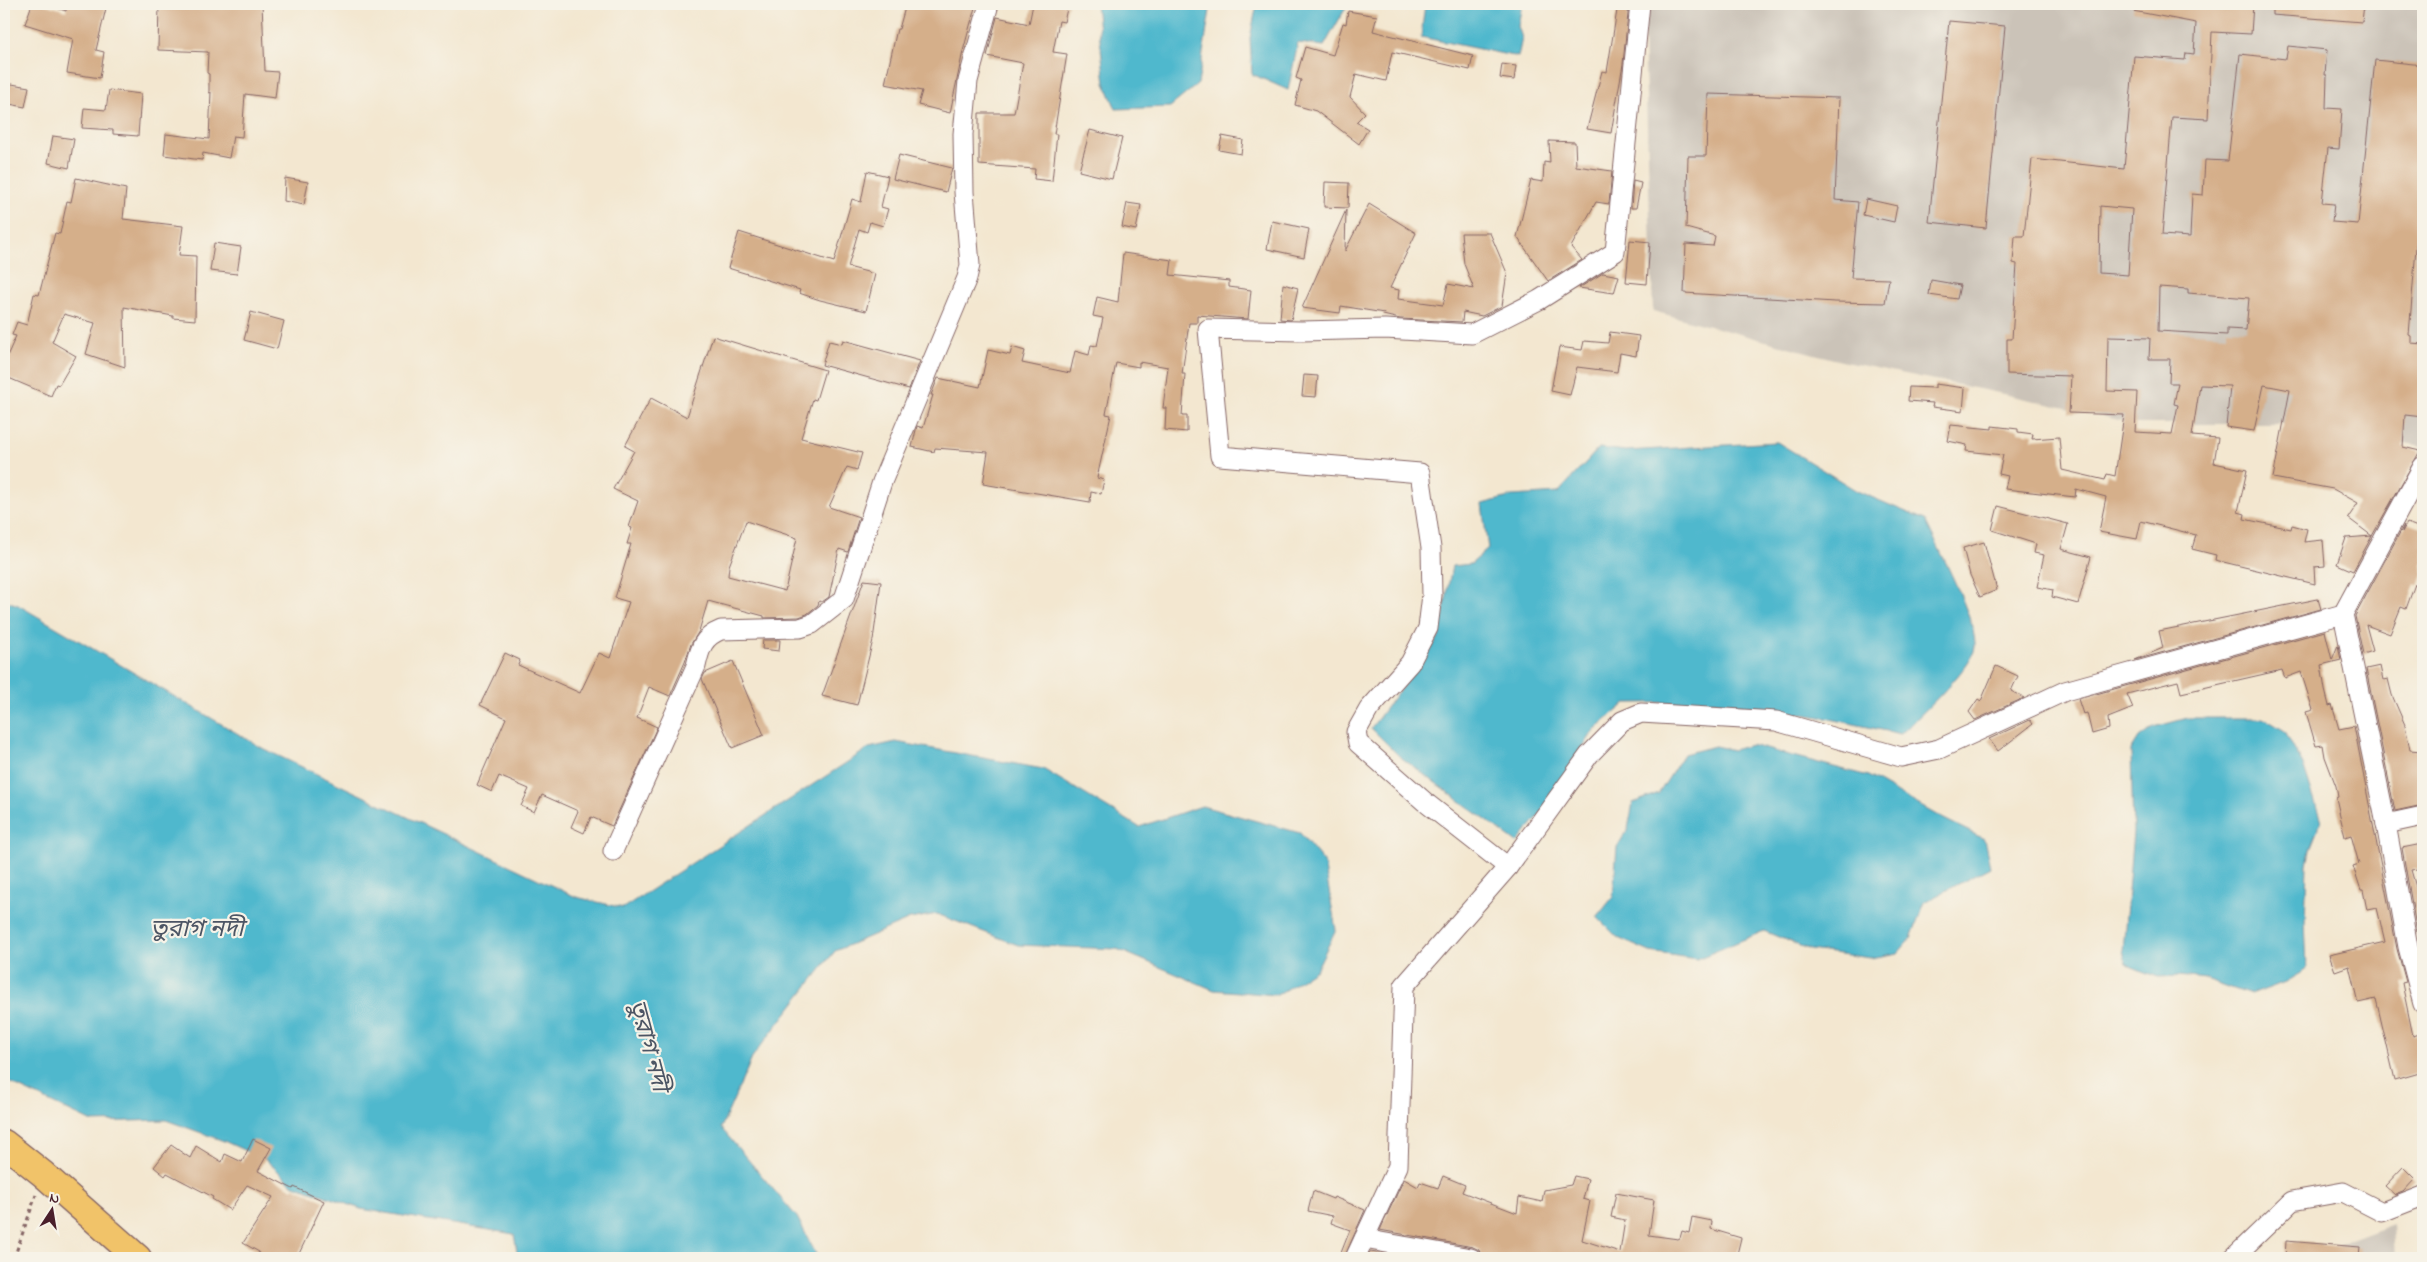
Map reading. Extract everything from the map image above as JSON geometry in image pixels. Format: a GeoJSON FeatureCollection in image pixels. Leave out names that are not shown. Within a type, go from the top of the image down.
{"type":"FeatureCollection","features":[{"type":"Feature","properties":{"kind":"highway"},"geometry":{"type":"LineString","coordinates":[[4,1143],[43,1174],[138,1258]]}},
{"type":"Feature","properties":{"kind":"street"},"geometry":{"type":"LineString","coordinates":[[613,851],[696,666],[702,643],[711,634],[721,630],[800,628],[812,624],[844,599],[882,482],[967,278],[970,265],[964,192],[962,134],[968,81],[989,4]]}},
{"type":"Feature","properties":{"kind":"street"},"geometry":{"type":"LineString","coordinates":[[1508,868],[1425,802],[1358,743],[1356,732],[1369,710],[1410,663],[1428,628],[1432,596],[1431,548],[1420,473],[1220,456],[1208,329],[1301,331],[1385,329],[1472,334],[1539,300],[1615,252],[1640,4]]}},
{"type":"Feature","properties":{"kind":"street"},"geometry":{"type":"LineString","coordinates":[[2423,466],[2343,614],[2386,824],[2408,947],[2423,1004]]}},
{"type":"Feature","properties":{"kind":"street"},"geometry":{"type":"LineString","coordinates":[[1355,1258],[1398,1166],[1404,986],[1508,868],[1589,755],[1622,721],[1641,713],[1776,721],[1901,757],[1939,749],[2065,691],[2343,614]]}},
{"type":"Feature","properties":{"kind":"street"},"geometry":{"type":"LineString","coordinates":[[2386,824],[2423,816]]}},
{"type":"Feature","properties":{"kind":"street"},"geometry":{"type":"LineString","coordinates":[[2233,1258],[2292,1200],[2343,1192],[2382,1212],[2423,1196]]}},
{"type":"Feature","properties":{"kind":"street"},"geometry":{"type":"LineString","coordinates":[[1364,1239],[1470,1258]]}},
{"type":"Feature","properties":{"kind":"path"},"geometry":{"type":"LineString","coordinates":[[14,1258],[43,1174]]}},
{"type":"Feature","properties":{"kind":"shaded area"},"geometry":{"type":"Polygon","coordinates":[[[1643,4],[2423,4],[2423,446],[2283,424],[2137,424],[1994,392],[1841,361],[1653,311],[1643,4]]]}},
{"type":"Feature","properties":{"kind":"shaded area"},"geometry":{"type":"Polygon","coordinates":[[[2393,1224],[2395,1258],[2302,1258],[2393,1224]]]}},
{"type":"Feature","properties":{"kind":"water"},"geometry":{"type":"Polygon","coordinates":[[[1096,4],[1211,4],[1198,84],[1170,107],[1116,109],[1105,83],[1096,4]]]}},
{"type":"Feature","properties":{"kind":"water"},"geometry":{"type":"Polygon","coordinates":[[[1257,4],[1348,4],[1324,46],[1298,43],[1288,90],[1252,74],[1250,38],[1257,4]]]}},
{"type":"Feature","properties":{"kind":"water"},"geometry":{"type":"Polygon","coordinates":[[[1425,4],[1522,4],[1518,26],[1522,38],[1518,57],[1421,37],[1425,4]]]}},
{"type":"Feature","properties":{"kind":"water"},"geometry":{"type":"Polygon","coordinates":[[[1777,442],[1857,491],[1925,520],[1956,584],[1974,635],[1975,647],[1972,656],[1955,679],[1901,734],[1821,717],[1720,702],[1626,703],[1594,730],[1546,807],[1517,843],[1399,756],[1371,728],[1439,637],[1452,566],[1471,564],[1488,549],[1482,504],[1513,496],[1558,493],[1599,448],[1626,451],[1777,442]]]}},
{"type":"Feature","properties":{"kind":"water","name":"তুরাগ নদী"},"geometry":{"type":"Polygon","coordinates":[[[4,600],[18,605],[264,749],[576,897],[623,908],[869,748],[896,742],[1043,769],[1139,827],[1202,806],[1300,833],[1324,862],[1336,930],[1316,970],[1277,995],[1214,990],[1117,949],[1018,945],[937,914],[910,919],[835,951],[753,1056],[721,1128],[797,1217],[818,1258],[518,1258],[514,1234],[361,1209],[292,1184],[266,1160],[224,1141],[166,1120],[92,1122],[4,1080],[4,600]]]}},
{"type":"Feature","properties":{"kind":"water"},"geometry":{"type":"Polygon","coordinates":[[[2188,718],[2257,718],[2267,720],[2285,731],[2303,765],[2321,821],[2310,849],[2307,864],[2305,921],[2307,969],[2285,982],[2251,995],[2206,979],[2179,976],[2158,977],[2126,963],[2123,951],[2133,832],[2131,751],[2139,738],[2154,727],[2188,718]]]}},
{"type":"Feature","properties":{"kind":"water"},"geometry":{"type":"Polygon","coordinates":[[[1751,745],[1868,776],[1940,817],[1984,839],[1990,867],[1925,902],[1911,938],[1898,953],[1871,958],[1810,950],[1764,931],[1697,959],[1650,952],[1618,938],[1597,917],[1613,897],[1617,847],[1628,829],[1633,803],[1659,793],[1684,754],[1715,746],[1733,750],[1751,745]]]}},
{"type":"Feature","properties":{"kind":"building"},"geometry":{"type":"Polygon","coordinates":[[[32,4],[44,4],[66,11],[67,4],[107,4],[96,50],[104,52],[100,78],[67,73],[73,39],[25,24],[32,4]]]}},
{"type":"Feature","properties":{"kind":"building"},"geometry":{"type":"Polygon","coordinates":[[[159,4],[262,4],[265,71],[278,72],[275,98],[245,94],[242,137],[233,136],[229,158],[203,153],[202,160],[164,155],[166,134],[209,139],[211,92],[209,93],[209,74],[207,73],[208,52],[158,50],[159,4]]]}},
{"type":"Feature","properties":{"kind":"building"},"geometry":{"type":"Polygon","coordinates":[[[906,4],[976,4],[963,51],[950,113],[918,105],[922,91],[885,84],[897,29],[899,29],[906,4]]]}},
{"type":"Feature","properties":{"kind":"building"},"geometry":{"type":"Polygon","coordinates":[[[1033,4],[1068,4],[1064,22],[1059,21],[1053,52],[1067,54],[1054,134],[1057,134],[1052,181],[1034,179],[1035,169],[979,165],[979,113],[1014,113],[1023,63],[987,56],[997,17],[1029,24],[1033,4]]]}},
{"type":"Feature","properties":{"kind":"building"},"geometry":{"type":"Polygon","coordinates":[[[1618,4],[1629,4],[1623,64],[1611,133],[1587,129],[1602,71],[1607,72],[1618,4]]]}},
{"type":"Feature","properties":{"kind":"building"},"geometry":{"type":"Polygon","coordinates":[[[2134,4],[2253,4],[2251,34],[2212,32],[2208,119],[2172,117],[2162,235],[2190,237],[2192,194],[2203,195],[2205,160],[2228,161],[2240,54],[2286,59],[2288,46],[2327,50],[2325,75],[2327,75],[2326,108],[2342,109],[2339,149],[2328,148],[2322,203],[2334,204],[2332,222],[2358,224],[2375,60],[2423,65],[2423,211],[2419,210],[2409,335],[2411,336],[2411,343],[2423,344],[2423,417],[2405,415],[2403,447],[2420,451],[2372,536],[2348,518],[2358,503],[2333,489],[2273,478],[2290,390],[2264,385],[2254,431],[2226,427],[2230,386],[2200,385],[2192,436],[2218,438],[2214,463],[2247,470],[2238,512],[2245,514],[2244,519],[2291,529],[2292,525],[2307,529],[2304,542],[2323,540],[2325,566],[2314,567],[2315,584],[2215,560],[2216,555],[2192,549],[2196,535],[2141,521],[2137,539],[2099,532],[2106,497],[2076,489],[2075,497],[2005,489],[2008,476],[1999,474],[2003,455],[1966,451],[1967,445],[1948,441],[1951,425],[1992,429],[1992,426],[2018,429],[2018,432],[2033,434],[2032,439],[2059,437],[2062,470],[2105,480],[2107,474],[2115,476],[2124,415],[2069,413],[2071,376],[2007,374],[2007,339],[2012,339],[2017,264],[2013,263],[2015,236],[2024,236],[2032,159],[2124,169],[2134,56],[2185,60],[2186,53],[2194,54],[2196,23],[2133,11],[2134,4]],[[2100,206],[2099,273],[2128,275],[2132,209],[2100,206]],[[2159,287],[2158,331],[2227,335],[2227,329],[2246,330],[2249,298],[2188,293],[2188,289],[2159,287]],[[2108,337],[2107,391],[2137,392],[2135,432],[2172,434],[2178,405],[2174,404],[2178,383],[2169,383],[2170,359],[2149,359],[2150,338],[2108,337]]]}},
{"type":"Feature","properties":{"kind":"building"},"geometry":{"type":"Polygon","coordinates":[[[2272,4],[2364,4],[2362,22],[2272,15],[2272,4]]]}},
{"type":"Feature","properties":{"kind":"building"},"geometry":{"type":"Polygon","coordinates":[[[1348,11],[1377,16],[1373,31],[1473,56],[1470,70],[1392,52],[1386,81],[1356,74],[1350,97],[1365,113],[1356,122],[1368,129],[1359,144],[1316,111],[1295,105],[1301,80],[1296,78],[1305,47],[1333,55],[1343,23],[1346,24],[1348,11]]]}},
{"type":"Feature","properties":{"kind":"building"},"geometry":{"type":"Polygon","coordinates":[[[1949,21],[2005,26],[1986,228],[1929,222],[1949,21]]]}},
{"type":"Feature","properties":{"kind":"building"},"geometry":{"type":"Polygon","coordinates":[[[1502,64],[1516,66],[1514,80],[1500,78],[1502,64]]]}},
{"type":"Feature","properties":{"kind":"building"},"geometry":{"type":"Polygon","coordinates":[[[6,83],[29,87],[25,107],[4,103],[6,83]]]}},
{"type":"Feature","properties":{"kind":"building"},"geometry":{"type":"Polygon","coordinates":[[[109,90],[141,94],[138,136],[113,134],[113,130],[82,128],[84,108],[106,110],[109,90]]]}},
{"type":"Feature","properties":{"kind":"building"},"geometry":{"type":"Polygon","coordinates":[[[1708,94],[1839,98],[1835,200],[1858,202],[1851,278],[1889,279],[1885,303],[1684,293],[1686,244],[1713,246],[1715,236],[1686,228],[1688,156],[1706,156],[1708,94]]]}},
{"type":"Feature","properties":{"kind":"building"},"geometry":{"type":"Polygon","coordinates":[[[1090,130],[1122,138],[1112,179],[1079,171],[1090,130]]]}},
{"type":"Feature","properties":{"kind":"building"},"geometry":{"type":"Polygon","coordinates":[[[53,136],[74,139],[69,168],[48,163],[53,136]]]}},
{"type":"Feature","properties":{"kind":"building"},"geometry":{"type":"Polygon","coordinates":[[[1222,136],[1243,140],[1241,154],[1219,150],[1222,136]]]}},
{"type":"Feature","properties":{"kind":"building"},"geometry":{"type":"Polygon","coordinates":[[[1549,141],[1575,142],[1576,166],[1612,171],[1609,204],[1596,202],[1571,247],[1582,260],[1548,281],[1517,237],[1531,180],[1543,182],[1544,162],[1550,163],[1549,141]]]}},
{"type":"Feature","properties":{"kind":"building"},"geometry":{"type":"Polygon","coordinates":[[[899,155],[952,168],[946,192],[893,179],[899,155]]]}},
{"type":"Feature","properties":{"kind":"building"},"geometry":{"type":"Polygon","coordinates":[[[867,171],[888,176],[881,207],[888,209],[883,226],[870,222],[867,232],[859,229],[848,267],[875,274],[866,311],[820,300],[799,293],[800,290],[728,268],[739,232],[834,262],[852,199],[861,202],[867,171]]]}},
{"type":"Feature","properties":{"kind":"building"},"geometry":{"type":"Polygon","coordinates":[[[76,178],[126,189],[123,219],[183,226],[179,255],[196,256],[195,320],[173,318],[173,316],[124,307],[125,367],[86,354],[95,323],[64,314],[52,342],[76,356],[59,385],[56,384],[51,396],[4,376],[4,363],[16,336],[12,335],[17,322],[27,325],[34,294],[39,295],[55,233],[60,234],[67,201],[71,202],[76,178]]]}},
{"type":"Feature","properties":{"kind":"building"},"geometry":{"type":"Polygon","coordinates":[[[285,178],[308,182],[304,205],[284,201],[285,178]]]}},
{"type":"Feature","properties":{"kind":"building"},"geometry":{"type":"Polygon","coordinates":[[[1633,181],[1641,183],[1636,208],[1631,208],[1633,181]]]}},
{"type":"Feature","properties":{"kind":"building"},"geometry":{"type":"Polygon","coordinates":[[[1325,182],[1349,183],[1348,208],[1324,207],[1325,182]]]}},
{"type":"Feature","properties":{"kind":"building"},"geometry":{"type":"Polygon","coordinates":[[[1866,199],[1897,206],[1894,222],[1863,215],[1866,199]]]}},
{"type":"Feature","properties":{"kind":"building"},"geometry":{"type":"Polygon","coordinates":[[[1127,203],[1141,205],[1136,230],[1122,227],[1127,203]]]}},
{"type":"Feature","properties":{"kind":"building"},"geometry":{"type":"Polygon","coordinates":[[[1369,204],[1416,233],[1390,288],[1399,290],[1398,299],[1443,305],[1448,284],[1474,289],[1464,264],[1461,233],[1490,233],[1507,273],[1502,306],[1482,316],[1463,312],[1462,322],[1400,319],[1383,315],[1384,313],[1341,306],[1340,313],[1302,308],[1346,210],[1345,251],[1369,204]]]}},
{"type":"Feature","properties":{"kind":"building"},"geometry":{"type":"Polygon","coordinates":[[[1272,221],[1309,229],[1304,257],[1267,249],[1272,221]]]}},
{"type":"Feature","properties":{"kind":"building"},"geometry":{"type":"Polygon","coordinates":[[[1630,240],[1650,242],[1647,284],[1626,282],[1630,240]]]}},
{"type":"Feature","properties":{"kind":"building"},"geometry":{"type":"Polygon","coordinates":[[[214,243],[241,247],[237,274],[210,271],[214,243]]]}},
{"type":"Feature","properties":{"kind":"building"},"geometry":{"type":"Polygon","coordinates":[[[1123,253],[1172,260],[1170,275],[1229,281],[1229,287],[1251,290],[1248,319],[1197,315],[1197,323],[1189,323],[1182,374],[1185,374],[1182,416],[1187,416],[1187,432],[1165,430],[1166,408],[1163,408],[1168,367],[1139,362],[1139,367],[1116,363],[1106,414],[1111,415],[1097,478],[1104,480],[1101,494],[1091,492],[1090,502],[983,484],[988,452],[935,448],[934,452],[912,447],[917,426],[923,428],[933,395],[931,395],[938,378],[980,387],[988,350],[1010,355],[1012,347],[1025,351],[1022,363],[1070,373],[1075,351],[1089,355],[1091,345],[1097,346],[1103,318],[1093,316],[1097,297],[1118,302],[1123,253]]]}},
{"type":"Feature","properties":{"kind":"building"},"geometry":{"type":"Polygon","coordinates":[[[1603,273],[1619,276],[1614,293],[1579,288],[1603,273]]]}},
{"type":"Feature","properties":{"kind":"building"},"geometry":{"type":"Polygon","coordinates":[[[1931,280],[1960,285],[1957,299],[1929,295],[1931,280]]]}},
{"type":"Feature","properties":{"kind":"building"},"geometry":{"type":"Polygon","coordinates":[[[1283,284],[1298,288],[1291,320],[1280,319],[1283,284]]]}},
{"type":"Feature","properties":{"kind":"building"},"geometry":{"type":"Polygon","coordinates":[[[251,312],[284,321],[277,349],[244,340],[251,312]]]}},
{"type":"Feature","properties":{"kind":"building"},"geometry":{"type":"Polygon","coordinates":[[[1610,332],[1639,336],[1636,356],[1620,353],[1617,372],[1577,367],[1570,395],[1551,391],[1559,347],[1582,350],[1584,341],[1608,343],[1610,332]]]}},
{"type":"Feature","properties":{"kind":"building"},"geometry":{"type":"Polygon","coordinates":[[[713,336],[825,370],[816,400],[813,399],[801,438],[862,453],[857,470],[847,467],[829,507],[859,517],[848,552],[839,549],[829,597],[822,602],[819,601],[818,605],[807,614],[799,617],[764,618],[764,616],[708,601],[699,631],[691,644],[670,696],[649,687],[637,718],[657,727],[612,826],[591,817],[584,833],[571,827],[578,811],[542,795],[534,812],[521,806],[529,789],[499,776],[492,792],[477,785],[506,718],[480,705],[505,653],[520,660],[518,665],[580,693],[599,653],[610,658],[629,602],[615,598],[631,544],[627,544],[632,528],[629,527],[638,501],[613,489],[634,451],[625,446],[651,398],[687,417],[713,336]],[[746,521],[729,566],[728,576],[785,591],[797,538],[746,521]]]}},
{"type":"Feature","properties":{"kind":"building"},"geometry":{"type":"Polygon","coordinates":[[[843,340],[920,361],[909,389],[822,365],[829,341],[842,344],[843,340]]]}},
{"type":"Feature","properties":{"kind":"building"},"geometry":{"type":"Polygon","coordinates":[[[1304,375],[1318,376],[1316,397],[1302,396],[1304,375]]]}},
{"type":"Feature","properties":{"kind":"building"},"geometry":{"type":"Polygon","coordinates":[[[1935,384],[1965,388],[1963,411],[1932,407],[1933,403],[1908,401],[1909,387],[1935,388],[1935,384]]]}},
{"type":"Feature","properties":{"kind":"building"},"geometry":{"type":"Polygon","coordinates":[[[1998,506],[2068,524],[2061,549],[2091,557],[2078,604],[2052,597],[2053,590],[2037,587],[2044,555],[2034,553],[2036,544],[1992,530],[1998,506]]]}},
{"type":"Feature","properties":{"kind":"building"},"geometry":{"type":"Polygon","coordinates":[[[2407,523],[2423,529],[2423,575],[2419,586],[2415,584],[2406,609],[2401,607],[2390,634],[2366,625],[2373,651],[2363,654],[2355,616],[2404,525],[2402,532],[2407,523]]]}},
{"type":"Feature","properties":{"kind":"building"},"geometry":{"type":"Polygon","coordinates":[[[2372,536],[2353,571],[2337,564],[2346,538],[2372,536]]]}},
{"type":"Feature","properties":{"kind":"building"},"geometry":{"type":"Polygon","coordinates":[[[1984,542],[1997,590],[1980,597],[1970,575],[1963,548],[1984,542]]]}},
{"type":"Feature","properties":{"kind":"building"},"geometry":{"type":"Polygon","coordinates":[[[864,580],[881,582],[873,640],[857,705],[822,696],[864,580]]]}},
{"type":"Feature","properties":{"kind":"building"},"geometry":{"type":"Polygon","coordinates":[[[2318,599],[2321,609],[2135,660],[2163,648],[2159,631],[2318,599]]]}},
{"type":"Feature","properties":{"kind":"building"},"geometry":{"type":"Polygon","coordinates":[[[2325,631],[2332,660],[2338,645],[2341,660],[2321,665],[2325,690],[2329,706],[2332,705],[2339,729],[2354,726],[2397,949],[2406,982],[2402,983],[2413,1036],[2423,1033],[2423,1072],[2395,1080],[2376,999],[2358,1003],[2349,966],[2335,971],[2329,955],[2385,942],[2377,908],[2367,910],[2363,890],[2361,890],[2353,866],[2359,864],[2351,835],[2345,837],[2336,798],[2338,797],[2336,786],[2325,757],[2323,745],[2316,746],[2306,712],[2313,710],[2301,672],[2285,678],[2282,670],[2181,693],[2178,681],[2127,694],[2133,708],[2108,718],[2109,729],[2092,734],[2087,713],[2083,714],[2078,699],[2325,631]]]}},
{"type":"Feature","properties":{"kind":"building"},"geometry":{"type":"Polygon","coordinates":[[[763,640],[780,640],[779,651],[762,649],[763,640]]]}},
{"type":"Feature","properties":{"kind":"building"},"geometry":{"type":"Polygon","coordinates":[[[733,661],[764,735],[732,748],[702,679],[705,673],[733,661]]]}},
{"type":"Feature","properties":{"kind":"building"},"geometry":{"type":"Polygon","coordinates":[[[1996,666],[2018,676],[2011,691],[2024,698],[1975,720],[1969,712],[1978,699],[1981,701],[1996,666]]]}},
{"type":"Feature","properties":{"kind":"building"},"geometry":{"type":"Polygon","coordinates":[[[2380,666],[2383,680],[2388,679],[2392,695],[2405,725],[2410,750],[2421,751],[2421,758],[2423,758],[2423,805],[2395,811],[2366,669],[2380,666]]]}},
{"type":"Feature","properties":{"kind":"building"},"geometry":{"type":"Polygon","coordinates":[[[2030,720],[2033,724],[1998,751],[1989,739],[2030,720]]]}},
{"type":"Feature","properties":{"kind":"building"},"geometry":{"type":"Polygon","coordinates":[[[2422,844],[2423,868],[2411,870],[2420,901],[2423,900],[2423,930],[2417,932],[2402,848],[2422,844]]]}},
{"type":"Feature","properties":{"kind":"building"},"geometry":{"type":"Polygon","coordinates":[[[253,1139],[271,1148],[258,1171],[293,1189],[294,1187],[324,1201],[297,1258],[255,1258],[259,1252],[243,1243],[273,1197],[247,1185],[230,1210],[212,1199],[213,1197],[167,1173],[165,1176],[154,1167],[171,1145],[190,1158],[196,1146],[222,1162],[225,1154],[242,1162],[253,1139]]]}},
{"type":"Feature","properties":{"kind":"building"},"geometry":{"type":"Polygon","coordinates":[[[2403,1167],[2415,1179],[2403,1192],[2395,1195],[2385,1186],[2403,1167]]]}},
{"type":"Feature","properties":{"kind":"building"},"geometry":{"type":"Polygon","coordinates":[[[1443,1176],[1465,1185],[1462,1192],[1517,1213],[1519,1197],[1542,1202],[1544,1190],[1571,1185],[1574,1176],[1588,1179],[1583,1199],[1590,1201],[1582,1240],[1620,1252],[1625,1220],[1611,1217],[1616,1193],[1654,1200],[1649,1235],[1678,1239],[1682,1231],[1689,1233],[1692,1217],[1712,1221],[1711,1229],[1741,1238],[1736,1258],[1482,1258],[1479,1250],[1473,1247],[1380,1230],[1404,1179],[1418,1187],[1420,1182],[1438,1188],[1443,1176]]]}},
{"type":"Feature","properties":{"kind":"building"},"geometry":{"type":"Polygon","coordinates":[[[1313,1191],[1333,1199],[1334,1197],[1365,1210],[1344,1258],[1339,1258],[1350,1230],[1331,1223],[1333,1216],[1308,1211],[1313,1191]]]}},
{"type":"Feature","properties":{"kind":"building"},"geometry":{"type":"Polygon","coordinates":[[[2286,1241],[2360,1247],[2359,1258],[2285,1258],[2286,1241]]]}},
{"type":"Feature","properties":{"kind":"building"},"geometry":{"type":"Polygon","coordinates":[[[1370,1252],[1408,1258],[1367,1258],[1370,1252]]]}}]}
